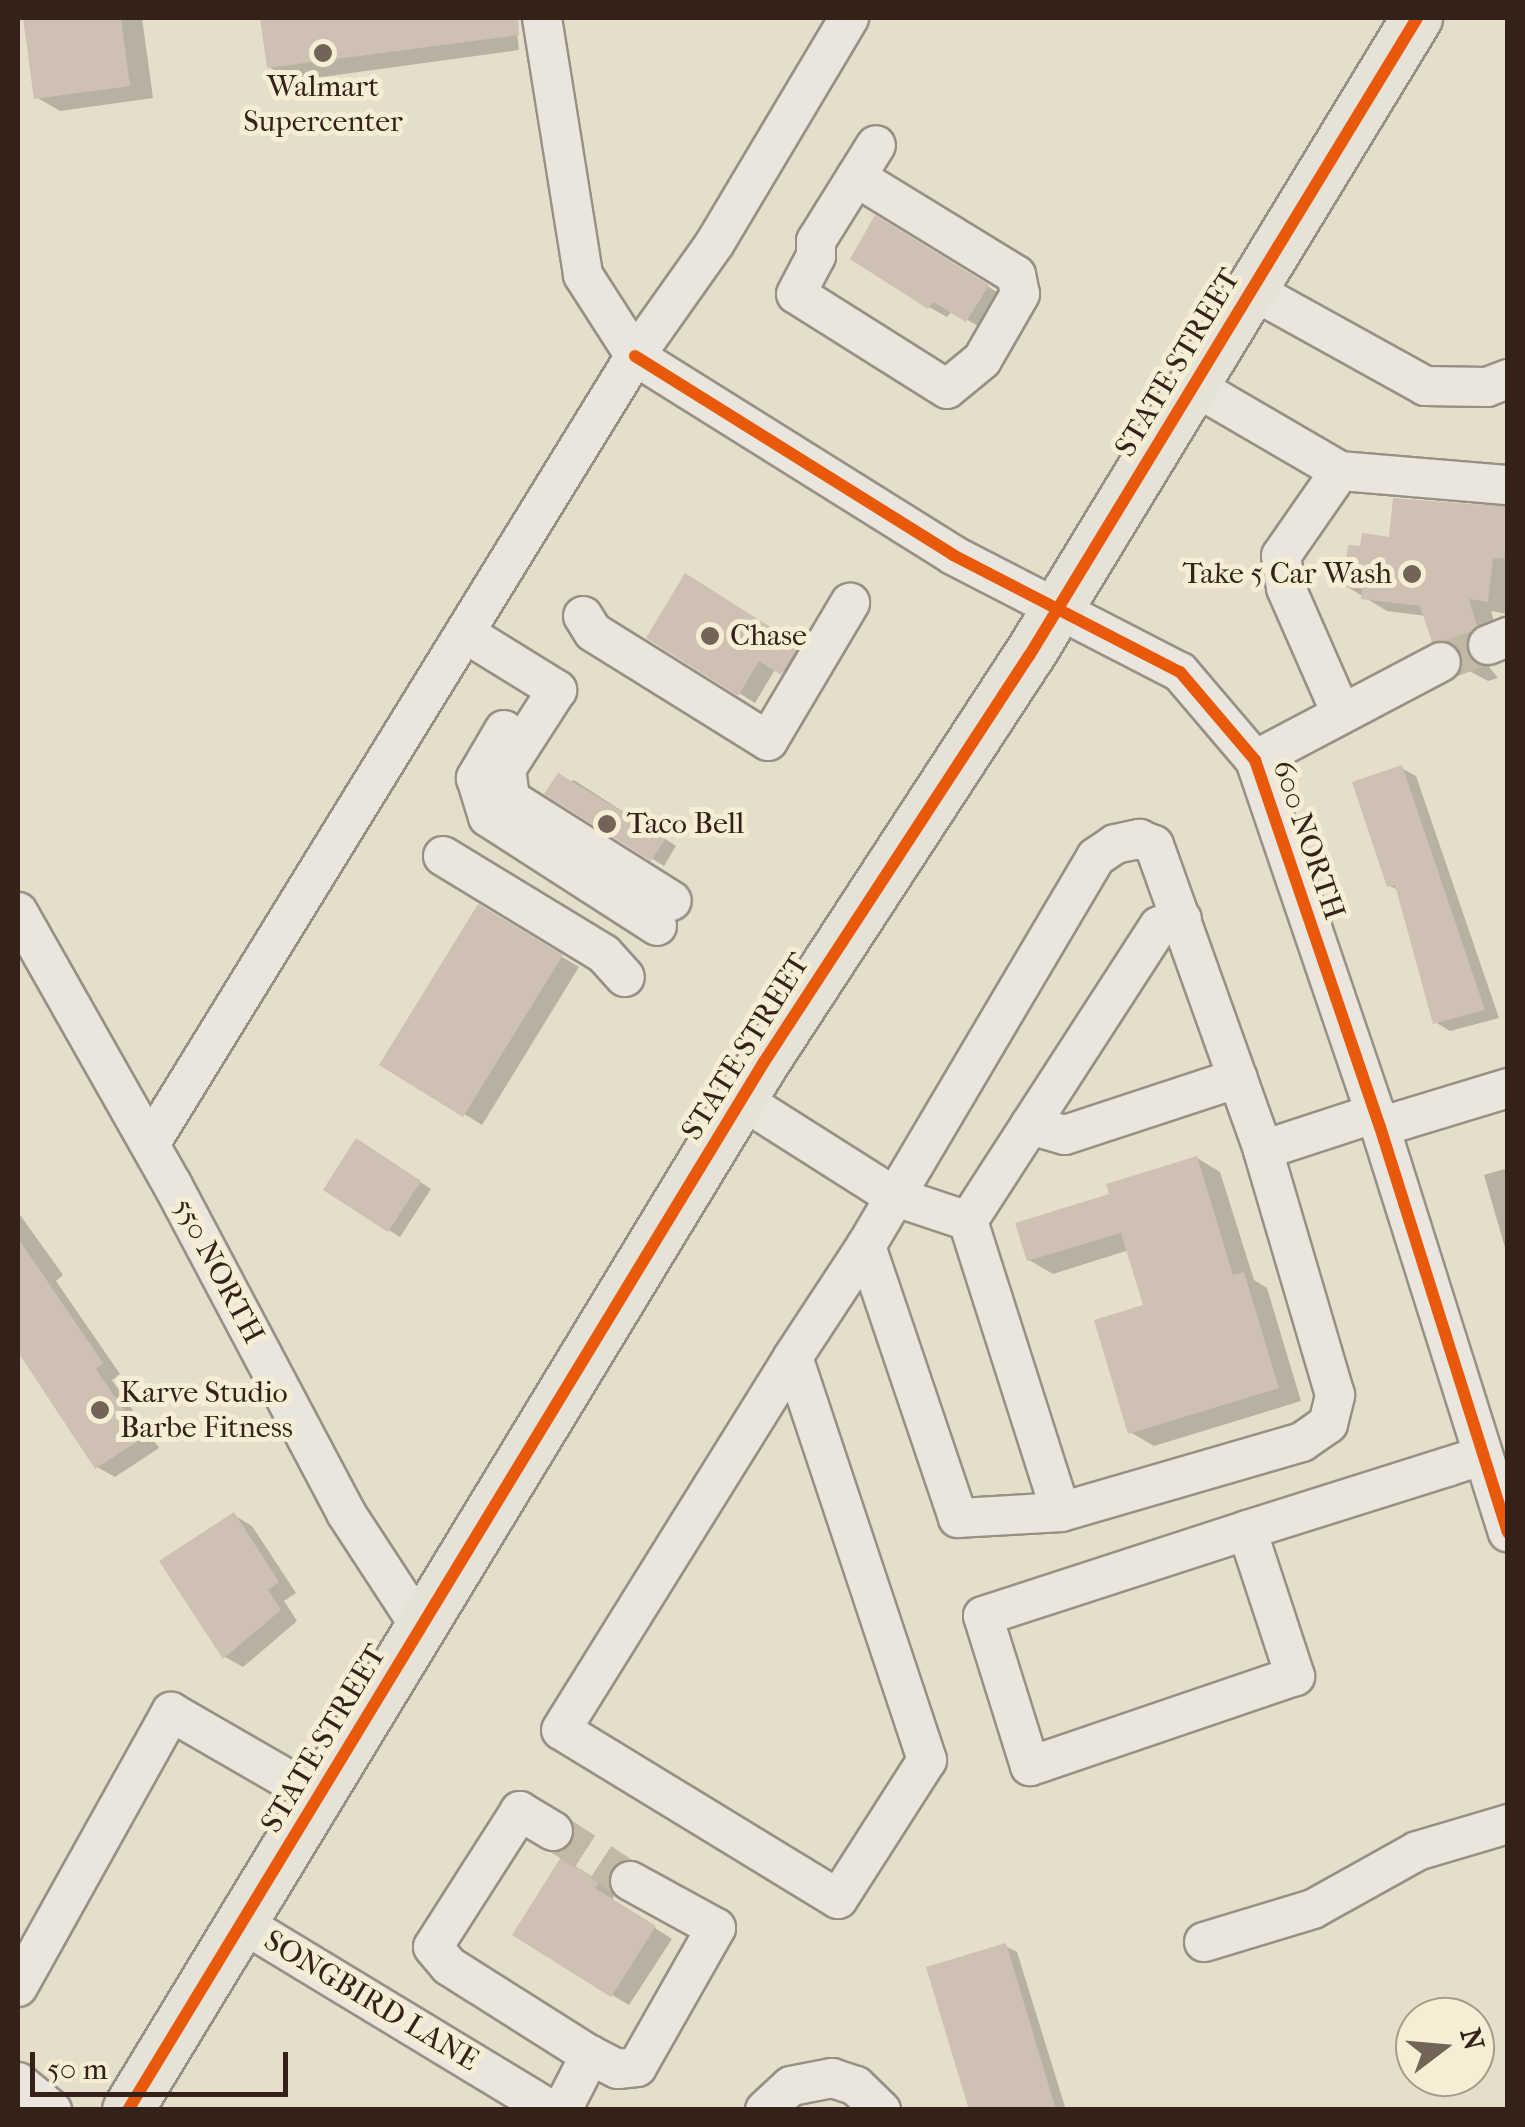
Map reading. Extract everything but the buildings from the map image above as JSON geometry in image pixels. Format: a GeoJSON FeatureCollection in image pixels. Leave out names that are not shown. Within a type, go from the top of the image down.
{"type":"FeatureCollection","features":[{"type":"Feature","properties":{"kind":"main road","name":"STATE STREET"},"geometry":{"type":"LineString","coordinates":[[128,2110],[742,1100],[1054,612],[1417,18]]}},
{"type":"Feature","properties":{"kind":"street"},"geometry":{"type":"LineString","coordinates":[[542,18],[582,275],[635,356]]}},
{"type":"Feature","properties":{"kind":"street"},"geometry":{"type":"LineString","coordinates":[[150,1144],[468,634],[635,356],[716,243],[849,18]]}},
{"type":"Feature","properties":{"kind":"street"},"geometry":{"type":"LineString","coordinates":[[856,177],[1016,274],[1020,294],[982,360],[947,389],[796,294],[816,256],[816,241],[856,177],[876,145]]}},
{"type":"Feature","properties":{"kind":"street"},"geometry":{"type":"LineString","coordinates":[[1252,290],[1425,386],[1487,387],[1508,379]]}},
{"type":"Feature","properties":{"kind":"street","name":"600 NORTH"},"geometry":{"type":"LineString","coordinates":[[635,356],[1054,612],[1180,672],[1255,760],[1378,1120],[1508,1532]]}},
{"type":"Feature","properties":{"kind":"street"},"geometry":{"type":"LineString","coordinates":[[1194,386],[1340,471],[1508,486]]}},
{"type":"Feature","properties":{"kind":"street"},"geometry":{"type":"LineString","coordinates":[[1340,471],[1281,556],[1286,588],[1341,712]]}},
{"type":"Feature","properties":{"kind":"street"},"geometry":{"type":"LineString","coordinates":[[583,616],[593,632],[768,740],[850,604]]}},
{"type":"Feature","properties":{"kind":"street"},"geometry":{"type":"LineString","coordinates":[[468,634],[546,683],[476,778],[479,805],[488,817],[664,914]]}},
{"type":"Feature","properties":{"kind":"street"},"geometry":{"type":"LineString","coordinates":[[1255,760],[1441,662]]}},
{"type":"Feature","properties":{"kind":"street"},"geometry":{"type":"LineString","coordinates":[[793,1357],[927,1760],[838,1899],[561,1730],[793,1357],[866,1246],[1096,857],[1115,844],[1138,839],[1154,845],[1263,1150],[1335,1395],[1328,1424],[1302,1442],[1061,1512],[958,1518],[866,1246]]}},
{"type":"Feature","properties":{"kind":"street"},"geometry":{"type":"LineString","coordinates":[[442,856],[604,954],[625,977]]}},
{"type":"Feature","properties":{"kind":"street","name":"550 NORTH"},"geometry":{"type":"LineString","coordinates":[[18,912],[150,1144],[346,1513],[421,1628]]}},
{"type":"Feature","properties":{"kind":"street"},"geometry":{"type":"LineString","coordinates":[[968,1222],[1159,926],[1182,919]]}},
{"type":"Feature","properties":{"kind":"street"},"geometry":{"type":"LineString","coordinates":[[1030,1124],[1065,1135],[1238,1078]]}},
{"type":"Feature","properties":{"kind":"street"},"geometry":{"type":"LineString","coordinates":[[1263,1150],[1508,1088]]}},
{"type":"Feature","properties":{"kind":"street"},"geometry":{"type":"LineString","coordinates":[[742,1100],[893,1196],[968,1222]]}},
{"type":"Feature","properties":{"kind":"street"},"geometry":{"type":"LineString","coordinates":[[968,1222],[1061,1512]]}},
{"type":"Feature","properties":{"kind":"street"},"geometry":{"type":"LineString","coordinates":[[1248,1530],[1295,1676],[1030,1766],[983,1616],[1248,1530],[1483,1454]]}},
{"type":"Feature","properties":{"kind":"street"},"geometry":{"type":"LineString","coordinates":[[18,1987],[171,1712],[318,1797]]}},
{"type":"Feature","properties":{"kind":"street"},"geometry":{"type":"LineString","coordinates":[[553,1831],[520,1811],[433,1947],[449,1966],[618,2069],[636,2068],[716,1928],[630,1881]]}},
{"type":"Feature","properties":{"kind":"street"},"geometry":{"type":"LineString","coordinates":[[1204,1942],[1313,1909],[1417,1851],[1508,1824]]}},
{"type":"Feature","properties":{"kind":"street","name":"SONGBIRD LANE"},"geometry":{"type":"LineString","coordinates":[[242,1923],[551,2110]]}},
{"type":"Feature","properties":{"kind":"street"},"geometry":{"type":"LineString","coordinates":[[562,2110],[590,2054]]}},
{"type":"Feature","properties":{"kind":"street"},"geometry":{"type":"LineString","coordinates":[[765,2110],[791,2086],[832,2078],[856,2086],[881,2110]]}},
{"type":"Feature","properties":{"kind":"street"},"geometry":{"type":"LineString","coordinates":[[18,2082],[52,2110]]}},
{"type":"Feature","properties":{"kind":"tunnel"},"geometry":{"type":"LineString","coordinates":[[1441,662],[1488,645]]}},
{"type":"Feature","properties":{"kind":"tunnel"},"geometry":{"type":"LineString","coordinates":[[553,1831],[630,1881]]}},
{"type":"Feature","properties":{"kind":"cycle path"},"geometry":{"type":"LineString","coordinates":[[128,2110],[764,1062],[1029,656],[1417,18]]}},
{"type":"Feature","properties":{"kind":"cycle path"},"geometry":{"type":"LineString","coordinates":[[635,356],[953,555],[1180,672],[1255,760],[1380,1127],[1508,1532]]}},
{"type":"Feature","properties":{"kind":"place","name":"Walmart Supercenter"},"geometry":{"type":"Point","coordinates":[323,53]}},
{"type":"Feature","properties":{"kind":"place","name":"Take 5 Car Wash"},"geometry":{"type":"Point","coordinates":[1412,574]}},
{"type":"Feature","properties":{"kind":"place","name":"Chase"},"geometry":{"type":"Point","coordinates":[710,636]}},
{"type":"Feature","properties":{"kind":"place","name":"Taco Bell"},"geometry":{"type":"Point","coordinates":[607,824]}},
{"type":"Feature","properties":{"kind":"place","name":"Karve Studio Barbe Fitness"},"geometry":{"type":"Point","coordinates":[100,1410]}}]}
